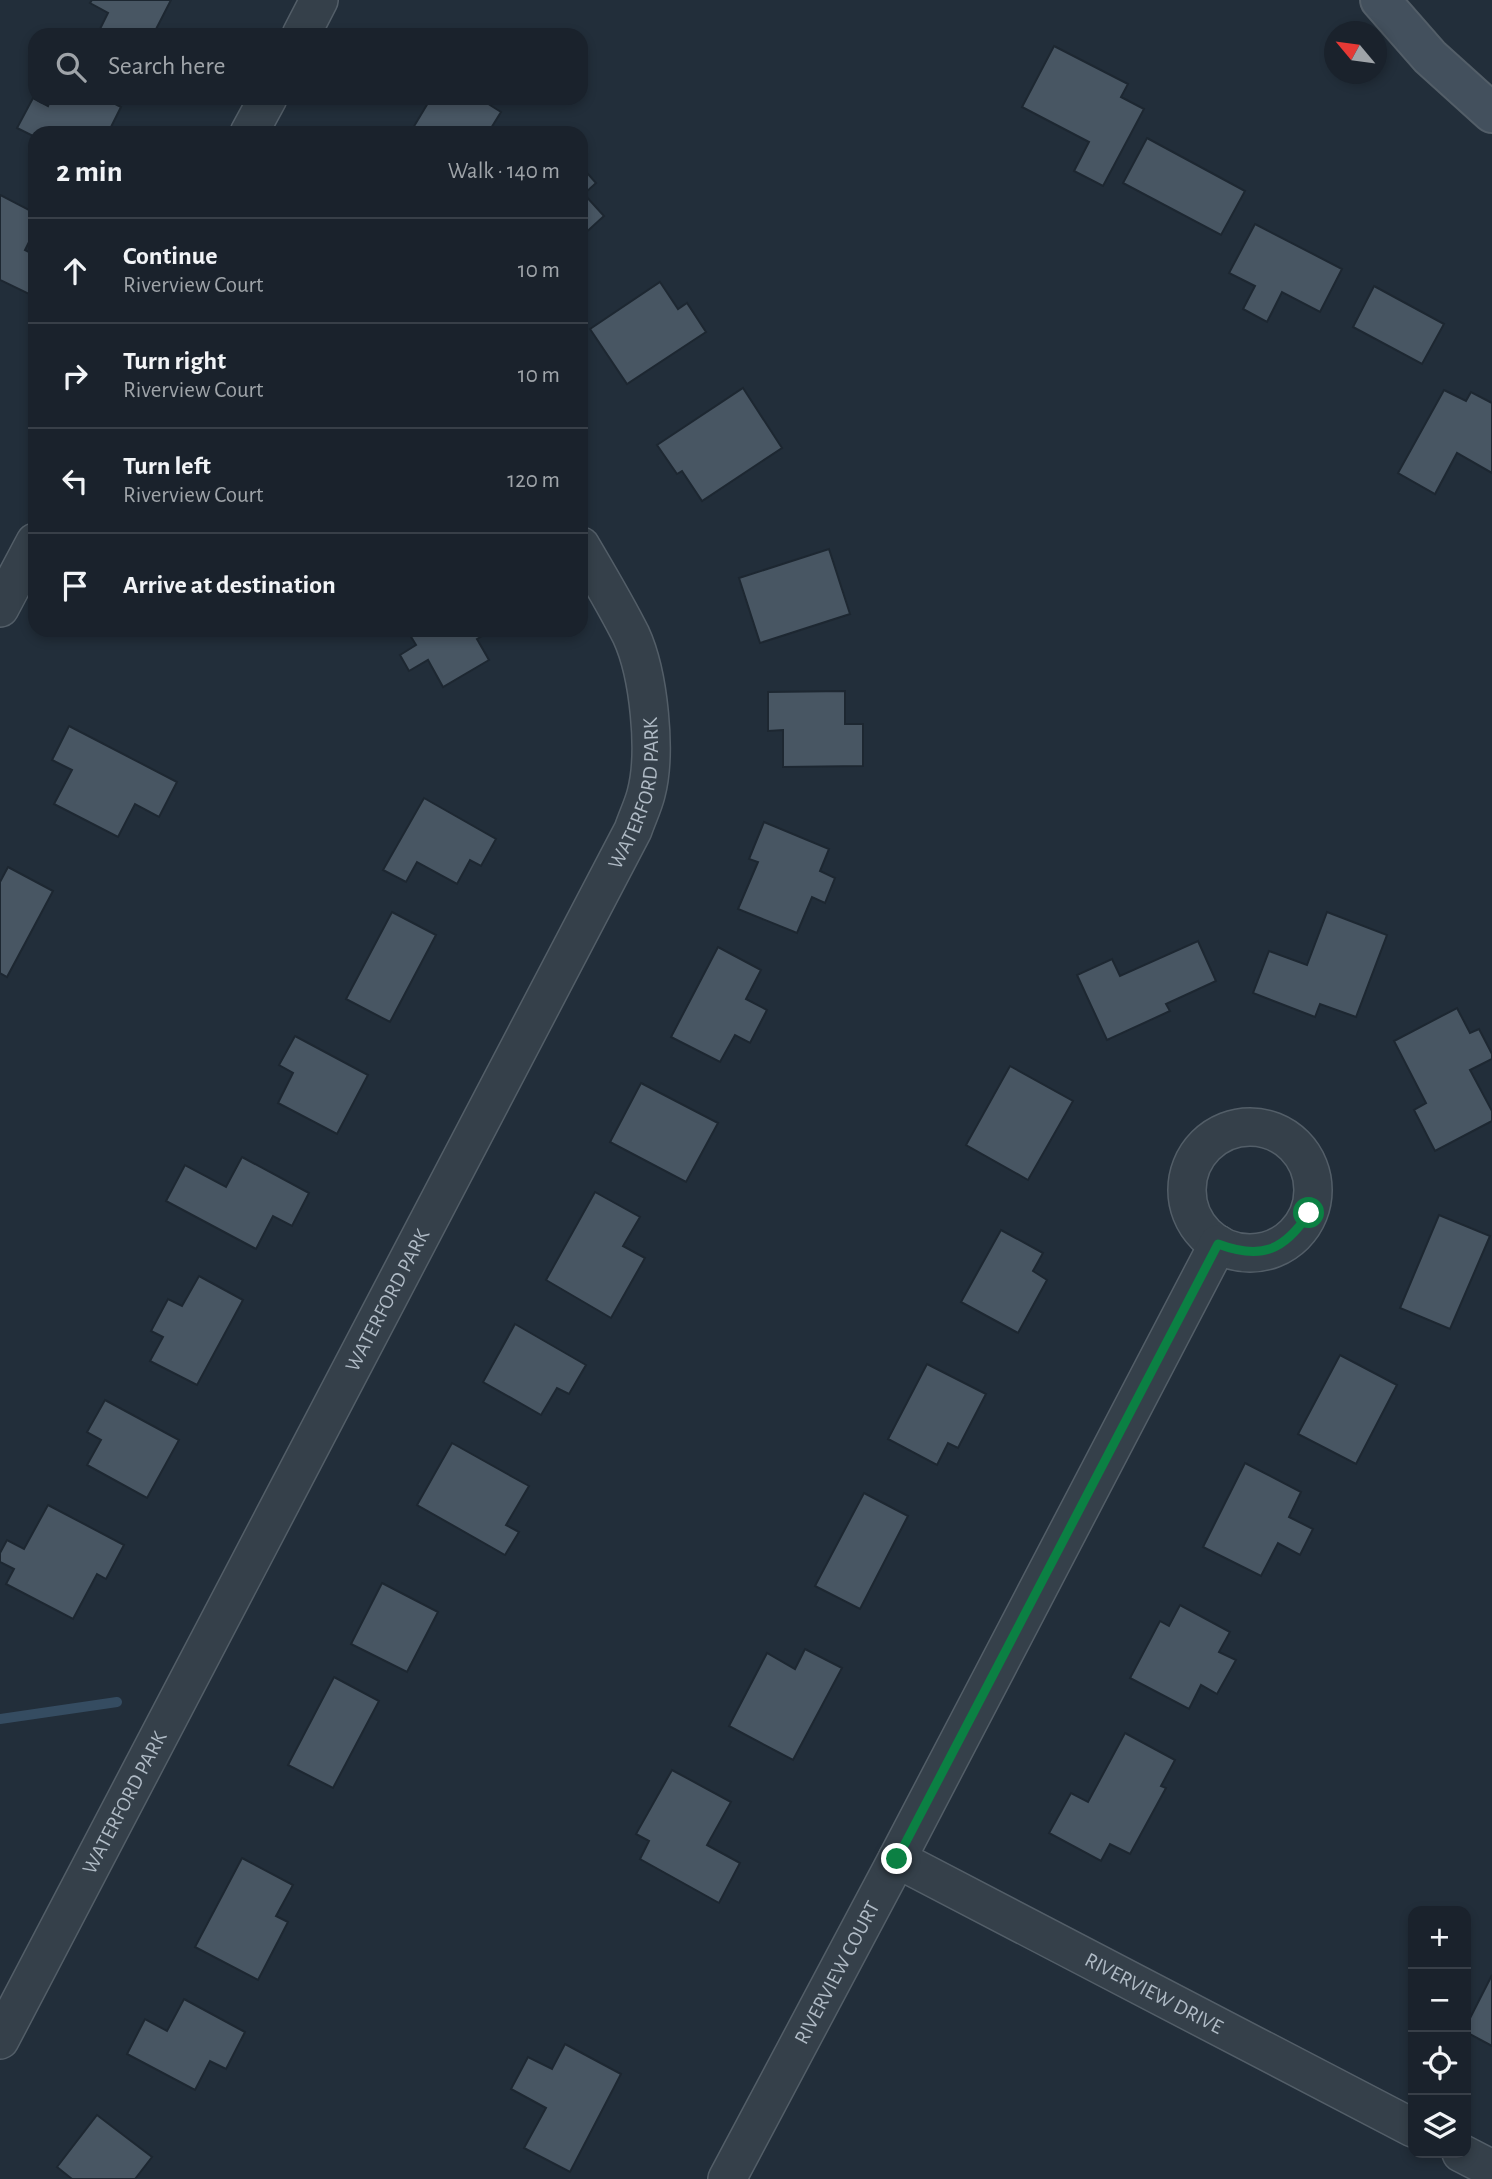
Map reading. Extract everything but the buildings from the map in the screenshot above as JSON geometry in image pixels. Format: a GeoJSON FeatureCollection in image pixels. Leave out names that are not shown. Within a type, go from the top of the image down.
{"type":"FeatureCollection","features":[{"type":"Feature","properties":{"kind":"main road"},"geometry":{"type":"LineString","coordinates":[[1380,0],[1430,57],[1492,113]]}},
{"type":"Feature","properties":{"kind":"street"},"geometry":{"type":"LineString","coordinates":[[305,28],[319,0]]}},
{"type":"Feature","properties":{"kind":"street"},"geometry":{"type":"LineString","coordinates":[[253,126],[264,105]]}},
{"type":"Feature","properties":{"kind":"street"},"geometry":{"type":"LineString","coordinates":[[0,608],[28,555]]}},
{"type":"Feature","properties":{"kind":"street","name":"WATERFORD PARK"},"geometry":{"type":"LineString","coordinates":[[0,2040],[633,830],[647,793],[651,757],[648,702],[632,638],[588,559]]}},
{"type":"Feature","properties":{"kind":"street","name":"RIVERVIEW COURT"},"geometry":{"type":"LineString","coordinates":[[727,2179],[1218,1244]]}},
{"type":"Feature","properties":{"kind":"street","name":"RIVERVIEW DRIVE"},"geometry":{"type":"LineString","coordinates":[[897,1859],[1408,2125]]}},
{"type":"Feature","properties":{"kind":"street"},"geometry":{"type":"LineString","coordinates":[[1471,2158],[1492,2169]]}},
{"type":"Feature","properties":{"kind":"waterway"},"geometry":{"type":"LineString","coordinates":[[0,1719],[117,1702]]}},
{"type":"Feature","properties":{"kind":"route"},"geometry":{"type":"LineString","coordinates":[[897,1859],[1218,1244],[1238,1252],[1256,1252],[1277,1247],[1297,1232],[1309,1213]]}}]}
